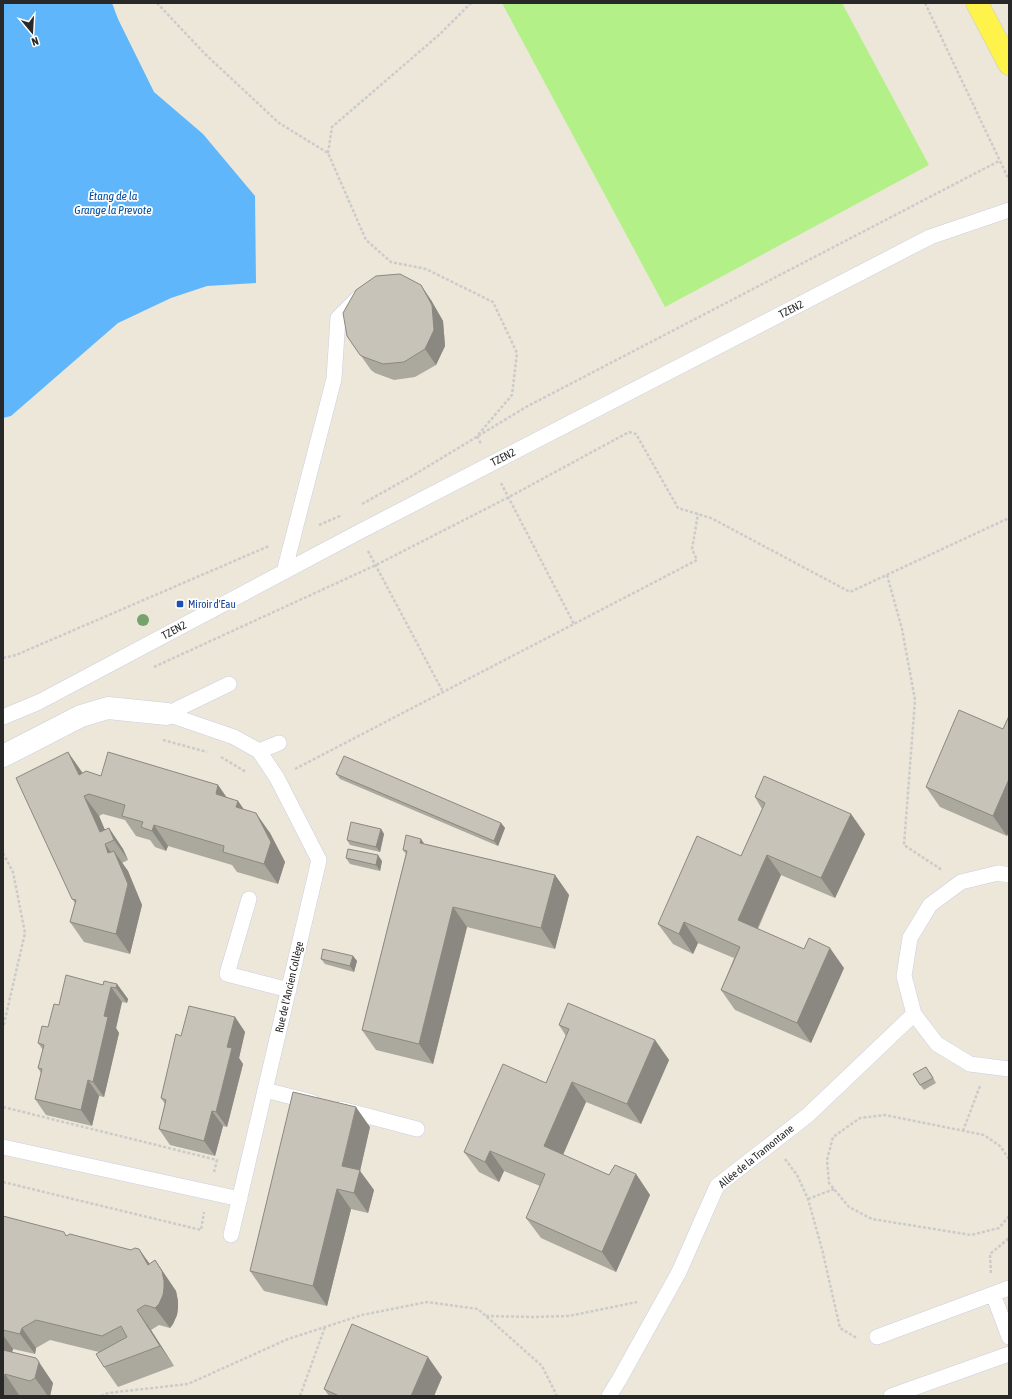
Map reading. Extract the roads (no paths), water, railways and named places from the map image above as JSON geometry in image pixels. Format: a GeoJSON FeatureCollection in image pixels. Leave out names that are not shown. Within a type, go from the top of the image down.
{"type":"FeatureCollection","features":[{"type":"Feature","properties":{"kind":"main road"},"geometry":{"type":"LineString","coordinates":[[977,3],[1009,64]]}},
{"type":"Feature","properties":{"kind":"street"},"geometry":{"type":"LineString","coordinates":[[3,756],[81,716],[108,708],[167,714]]}},
{"type":"Feature","properties":{"kind":"lane","name":"TZEN2"},"geometry":{"type":"LineString","coordinates":[[3,717],[39,702],[359,532],[930,237],[1009,210]]}},
{"type":"Feature","properties":{"kind":"lane"},"geometry":{"type":"LineString","coordinates":[[284,572],[334,380],[338,318],[369,287]]}},
{"type":"Feature","properties":{"kind":"lane"},"geometry":{"type":"LineString","coordinates":[[167,714],[229,684]]}},
{"type":"Feature","properties":{"kind":"lane"},"geometry":{"type":"LineString","coordinates":[[167,714],[234,737],[259,751],[279,743]]}},
{"type":"Feature","properties":{"kind":"lane","name":"Rue de l'Ancien Collège"},"geometry":{"type":"LineString","coordinates":[[231,1235],[319,860],[277,778],[259,751]]}},
{"type":"Feature","properties":{"kind":"lane"},"geometry":{"type":"LineString","coordinates":[[1009,875],[998,873],[961,882],[930,906],[910,938],[904,976],[914,1014],[937,1044],[970,1064],[1009,1069]]}},
{"type":"Feature","properties":{"kind":"lane"},"geometry":{"type":"LineString","coordinates":[[249,899],[227,974],[289,990]]}},
{"type":"Feature","properties":{"kind":"lane","name":"Allée de la Tramontane"},"geometry":{"type":"LineString","coordinates":[[609,1396],[680,1272],[717,1186],[808,1114],[914,1014]]}},
{"type":"Feature","properties":{"kind":"lane"},"geometry":{"type":"LineString","coordinates":[[265,1090],[417,1129]]}},
{"type":"Feature","properties":{"kind":"lane"},"geometry":{"type":"LineString","coordinates":[[3,1147],[240,1199]]}},
{"type":"Feature","properties":{"kind":"lane"},"geometry":{"type":"LineString","coordinates":[[877,1337],[1009,1288]]}},
{"type":"Feature","properties":{"kind":"lane"},"geometry":{"type":"LineString","coordinates":[[993,1294],[1009,1337]]}},
{"type":"Feature","properties":{"kind":"lane"},"geometry":{"type":"LineString","coordinates":[[891,1396],[1009,1354]]}},
{"type":"Feature","properties":{"kind":"water","name":"Étang de la Grange la Prevote"},"geometry":{"type":"Polygon","coordinates":[[[3,3],[112,3],[118,19],[154,92],[203,134],[255,196],[256,283],[207,286],[171,298],[118,323],[11,416],[3,418],[3,3]]]}},
{"type":"Feature","properties":{"kind":"place","name":"Miroir d'Eau"},"geometry":{"type":"Point","coordinates":[180,604]}}]}
